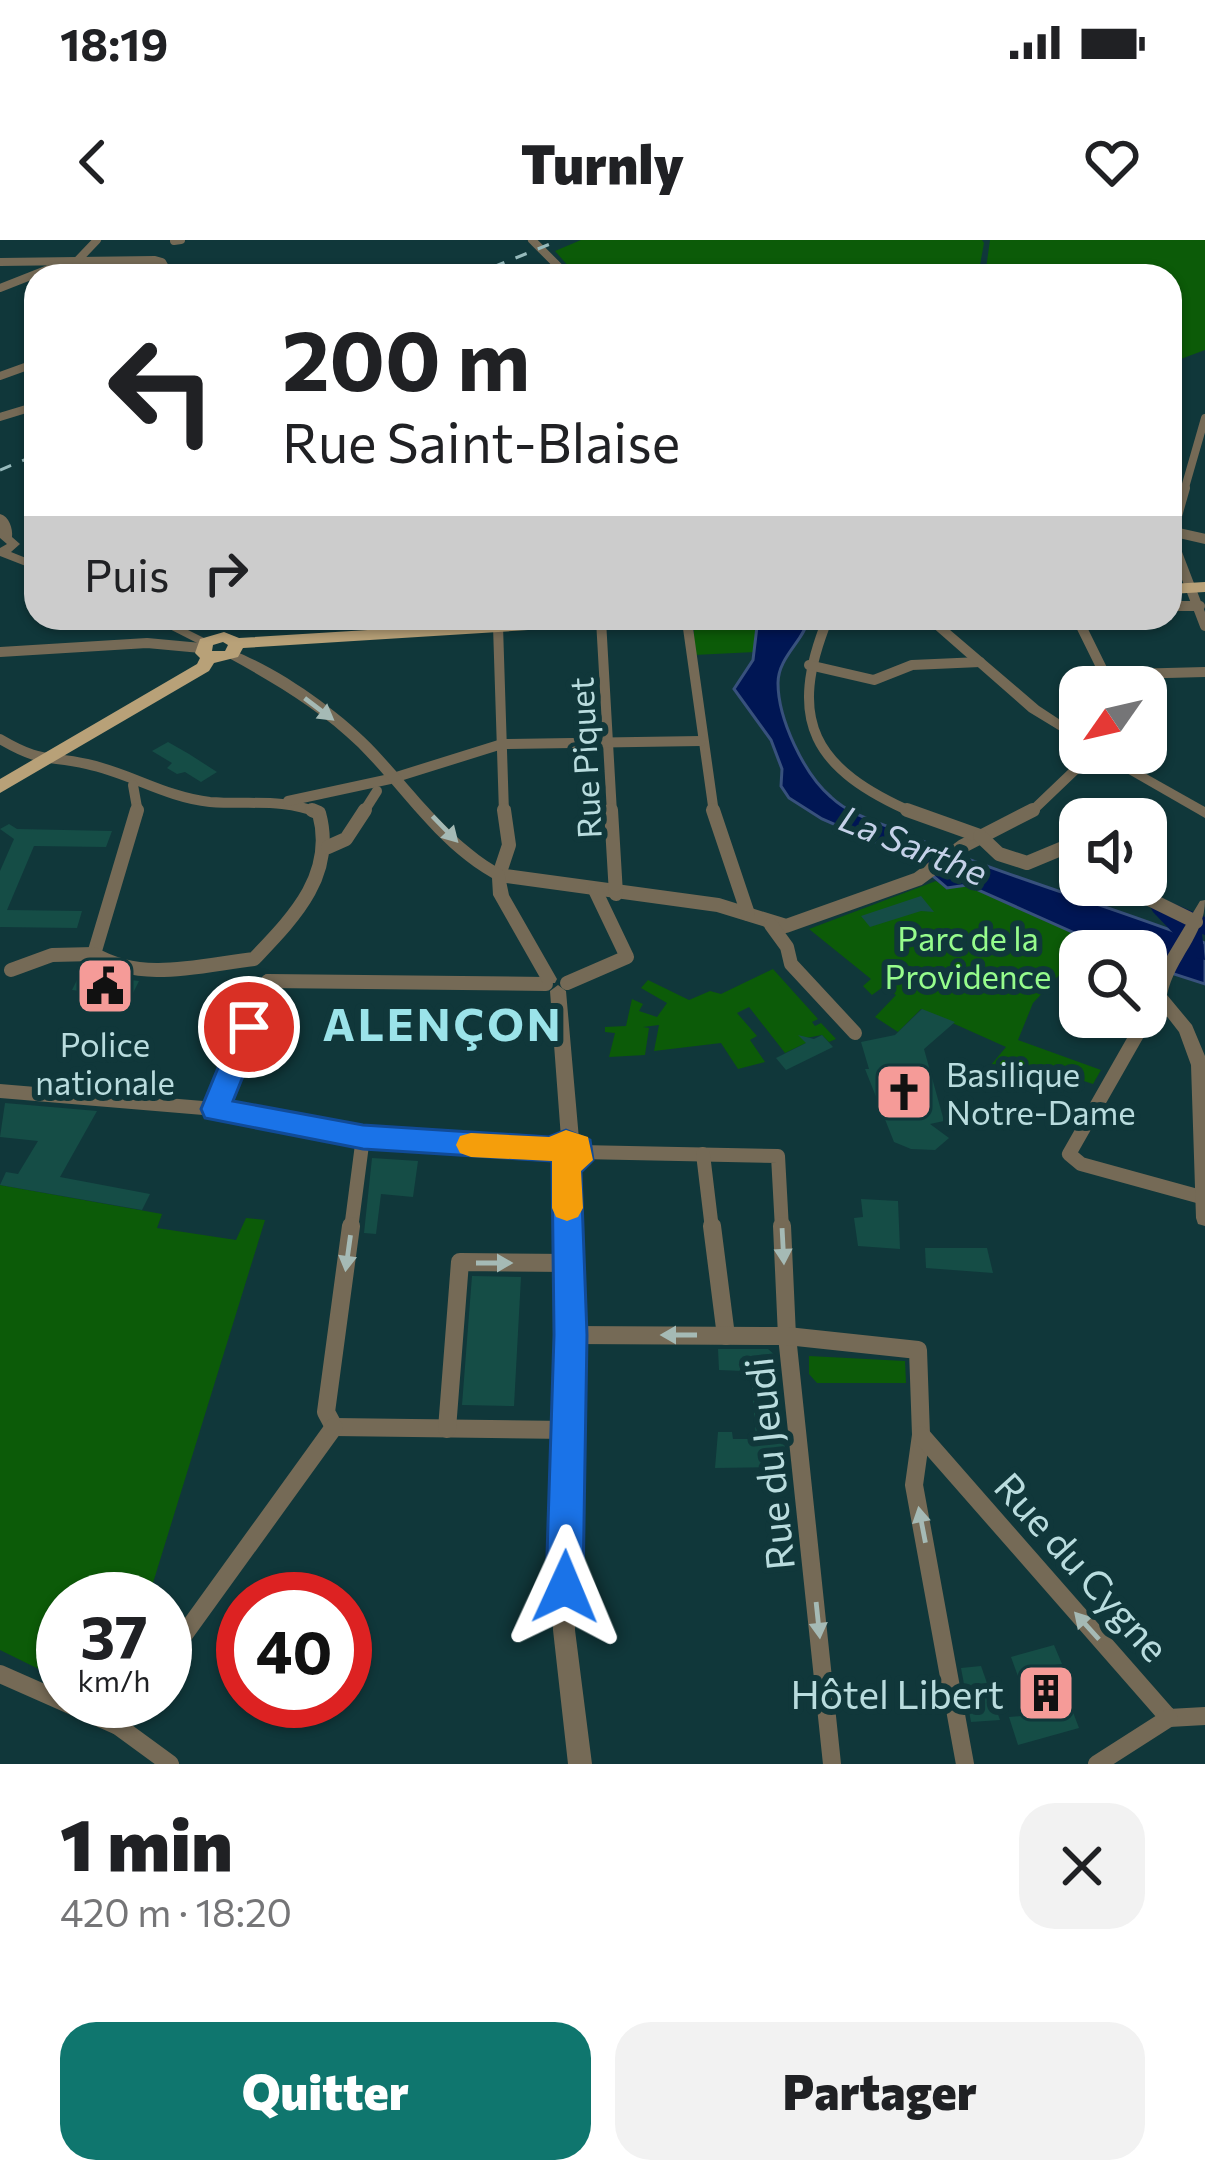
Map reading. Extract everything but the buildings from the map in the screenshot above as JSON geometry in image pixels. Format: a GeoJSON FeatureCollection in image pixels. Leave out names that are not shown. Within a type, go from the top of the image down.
{"type":"FeatureCollection","features":[{"type":"Feature","properties":{"kind":"main road"},"geometry":{"type":"LineString","coordinates":[[0,787],[203,667],[206,649],[224,638],[234,649],[452,630]]}},
{"type":"Feature","properties":{"kind":"street"},"geometry":{"type":"LineString","coordinates":[[68,264],[97,240]]}},
{"type":"Feature","properties":{"kind":"street"},"geometry":{"type":"LineString","coordinates":[[532,240],[556,264]]}},
{"type":"Feature","properties":{"kind":"street"},"geometry":{"type":"LineString","coordinates":[[0,262],[163,264]]}},
{"type":"Feature","properties":{"kind":"street"},"geometry":{"type":"LineString","coordinates":[[1182,497],[1205,418]]}},
{"type":"Feature","properties":{"kind":"street"},"geometry":{"type":"LineString","coordinates":[[1191,469],[1205,472]]}},
{"type":"Feature","properties":{"kind":"street"},"geometry":{"type":"LineString","coordinates":[[0,517],[8,530],[3,545]]}},
{"type":"Feature","properties":{"kind":"street"},"geometry":{"type":"LineString","coordinates":[[1188,588],[1200,606],[1205,626]]}},
{"type":"Feature","properties":{"kind":"street"},"geometry":{"type":"LineString","coordinates":[[174,630],[206,649]]}},
{"type":"Feature","properties":{"kind":"street"},"geometry":{"type":"LineString","coordinates":[[498,630],[509,845],[499,874],[501,895],[555,984],[567,1152],[571,1335],[564,1630],[580,1764]]}},
{"type":"Feature","properties":{"kind":"street","name":"Rue Piquet"},"geometry":{"type":"LineString","coordinates":[[602,630],[616,894]]}},
{"type":"Feature","properties":{"kind":"street"},"geometry":{"type":"LineString","coordinates":[[688,630],[712,807],[748,914]]}},
{"type":"Feature","properties":{"kind":"street"},"geometry":{"type":"LineString","coordinates":[[823,630],[809,665],[808,711],[832,758],[857,782],[899,808],[980,836],[999,854],[1027,863],[1059,850]]}},
{"type":"Feature","properties":{"kind":"street"},"geometry":{"type":"LineString","coordinates":[[942,630],[1034,710],[1059,726]]}},
{"type":"Feature","properties":{"kind":"street"},"geometry":{"type":"LineString","coordinates":[[1083,630],[1101,666]]}},
{"type":"Feature","properties":{"kind":"street"},"geometry":{"type":"LineString","coordinates":[[0,652],[138,644],[206,649]]}},
{"type":"Feature","properties":{"kind":"street"},"geometry":{"type":"LineString","coordinates":[[234,649],[350,732],[473,858],[499,874],[718,905],[748,914],[771,925],[787,947],[791,964],[854,1033]]}},
{"type":"Feature","properties":{"kind":"street"},"geometry":{"type":"LineString","coordinates":[[809,665],[874,680],[912,665],[980,662]]}},
{"type":"Feature","properties":{"kind":"street"},"geometry":{"type":"LineString","coordinates":[[1167,672],[1205,671]]}},
{"type":"Feature","properties":{"kind":"street"},"geometry":{"type":"LineString","coordinates":[[0,740],[46,760],[89,764],[169,796],[214,802],[287,801],[395,777],[502,744],[701,741]]}},
{"type":"Feature","properties":{"kind":"street"},"geometry":{"type":"LineString","coordinates":[[771,925],[802,923],[918,879],[980,836],[1024,818],[1072,774]]}},
{"type":"Feature","properties":{"kind":"street"},"geometry":{"type":"LineString","coordinates":[[1137,774],[1205,813]]}},
{"type":"Feature","properties":{"kind":"street"},"geometry":{"type":"LineString","coordinates":[[94,954],[139,809],[133,785]]}},
{"type":"Feature","properties":{"kind":"street"},"geometry":{"type":"LineString","coordinates":[[11,970],[52,955],[94,954],[108,964],[142,969],[254,959],[315,883],[328,847],[319,813],[334,791]]}},
{"type":"Feature","properties":{"kind":"street"},"geometry":{"type":"LineString","coordinates":[[328,847],[346,839],[377,791]]}},
{"type":"Feature","properties":{"kind":"street"},"geometry":{"type":"LineString","coordinates":[[139,809],[169,796]]}},
{"type":"Feature","properties":{"kind":"street"},"geometry":{"type":"LineString","coordinates":[[287,801],[319,813]]}},
{"type":"Feature","properties":{"kind":"street"},"geometry":{"type":"LineString","coordinates":[[268,981],[555,984],[627,957],[595,890]]}},
{"type":"Feature","properties":{"kind":"street"},"geometry":{"type":"LineString","coordinates":[[1167,969],[1205,905]]}},
{"type":"Feature","properties":{"kind":"street"},"geometry":{"type":"LineString","coordinates":[[1161,906],[1193,927]]}},
{"type":"Feature","properties":{"kind":"street"},"geometry":{"type":"LineString","coordinates":[[254,959],[268,981]]}},
{"type":"Feature","properties":{"kind":"street"},"geometry":{"type":"LineString","coordinates":[[215,1109],[268,981]]}},
{"type":"Feature","properties":{"kind":"street"},"geometry":{"type":"LineString","coordinates":[[1167,1006],[1186,1029],[1201,1065],[1205,1219]]}},
{"type":"Feature","properties":{"kind":"street"},"geometry":{"type":"LineString","coordinates":[[1135,1038],[1070,1150],[1070,1158],[1203,1197]]}},
{"type":"Feature","properties":{"kind":"street"},"geometry":{"type":"LineString","coordinates":[[0,1091],[215,1109],[363,1137],[567,1152],[703,1154],[726,1336]]}},
{"type":"Feature","properties":{"kind":"street"},"geometry":{"type":"LineString","coordinates":[[334,1427],[326,1412],[363,1137]]}},
{"type":"Feature","properties":{"kind":"street","name":"Rue du Jeudi"},"geometry":{"type":"LineString","coordinates":[[703,1154],[778,1156],[787,1336],[832,1764]]}},
{"type":"Feature","properties":{"kind":"street"},"geometry":{"type":"LineString","coordinates":[[447,1429],[460,1262],[569,1263]]}},
{"type":"Feature","properties":{"kind":"street"},"geometry":{"type":"LineString","coordinates":[[571,1335],[787,1336],[917,1350],[921,1435],[914,1485],[965,1764]]}},
{"type":"Feature","properties":{"kind":"street"},"geometry":{"type":"LineString","coordinates":[[334,1427],[568,1430]]}},
{"type":"Feature","properties":{"kind":"street"},"geometry":{"type":"LineString","coordinates":[[192,1624],[334,1427]]}},
{"type":"Feature","properties":{"kind":"street","name":"Rue du Cygne"},"geometry":{"type":"LineString","coordinates":[[921,1435],[1169,1718]]}},
{"type":"Feature","properties":{"kind":"street"},"geometry":{"type":"LineString","coordinates":[[0,1674],[36,1690]]}},
{"type":"Feature","properties":{"kind":"street"},"geometry":{"type":"LineString","coordinates":[[1097,1764],[1169,1718],[1205,1716]]}},
{"type":"Feature","properties":{"kind":"street"},"geometry":{"type":"LineString","coordinates":[[121,1728],[170,1764]]}},
{"type":"Feature","properties":{"kind":"green space"},"geometry":{"type":"Polygon","coordinates":[[[581,240],[984,243],[980,264],[566,264],[555,251],[581,240]]]}},
{"type":"Feature","properties":{"kind":"green space"},"geometry":{"type":"Polygon","coordinates":[[[990,240],[1205,240],[1205,350],[1182,359],[1182,264],[987,264],[990,240]]]}},
{"type":"Feature","properties":{"kind":"green space"},"geometry":{"type":"Polygon","coordinates":[[[694,630],[757,630],[755,652],[694,655],[694,630]]]}},
{"type":"Feature","properties":{"kind":"green space","name":"Parc de la Providence"},"geometry":{"type":"Polygon","coordinates":[[[936,881],[947,888],[967,885],[1068,930],[1059,930],[1059,975],[1033,1003],[1018,1040],[1101,1070],[1093,1084],[1057,1072],[1043,1087],[1028,1078],[1021,1086],[991,1065],[1006,1047],[921,1009],[898,1032],[875,1017],[896,995],[883,987],[872,995],[863,986],[871,979],[809,929],[936,881]]]}},
{"type":"Feature","properties":{"kind":"green space"},"geometry":{"type":"Polygon","coordinates":[[[773,969],[818,1019],[812,1022],[815,1026],[821,1023],[836,1039],[806,1038],[806,1043],[785,1053],[749,1007],[737,1013],[757,1036],[750,1040],[765,1062],[738,1069],[721,1043],[654,1051],[659,1025],[643,1027],[649,1028],[645,1055],[609,1057],[615,1033],[605,1032],[605,1027],[626,1026],[632,999],[643,1004],[639,1011],[657,1017],[667,1003],[641,988],[648,980],[689,1000],[710,991],[721,994],[773,969]]]}},
{"type":"Feature","properties":{"kind":"green space"},"geometry":{"type":"Polygon","coordinates":[[[0,1185],[162,1214],[157,1228],[236,1240],[246,1218],[265,1220],[156,1572],[36,1572],[36,1668],[0,1650],[0,1185]]]}},
{"type":"Feature","properties":{"kind":"green space"},"geometry":{"type":"Polygon","coordinates":[[[809,1356],[905,1361],[906,1383],[817,1383],[809,1374],[809,1356]]]}},
{"type":"Feature","properties":{"kind":"water"},"geometry":{"type":"Polygon","coordinates":[[[757,630],[804,630],[782,665],[779,697],[802,760],[839,804],[1059,892],[1059,906],[1100,906],[1205,943],[1205,984],[1167,972],[1167,930],[1068,930],[967,885],[947,888],[912,858],[822,819],[789,798],[781,786],[782,769],[771,740],[734,689],[753,660],[757,630]]]}},
{"type":"Feature","properties":{"kind":"waterway","name":"La Sarthe"},"geometry":{"type":"LineString","coordinates":[[1205,927],[1161,906],[1205,952]]}},
{"type":"Feature","properties":{"kind":"railway"},"geometry":{"type":"LineString","coordinates":[[501,264],[560,240]]}},
{"type":"Feature","properties":{"kind":"railway"},"geometry":{"type":"LineString","coordinates":[[0,470],[24,460]]}},
{"type":"Feature","properties":{"kind":"slow traffic"},"geometry":{"type":"LineString","coordinates":[[471,1145],[553,1149],[570,1142],[577,1146],[578,1160],[566,1165],[567,1208]]}},
{"type":"Feature","properties":{"kind":"place","name":"Police nationale"},"geometry":{"type":"Point","coordinates":[105,986]}},
{"type":"Feature","properties":{"kind":"place","name":"Basilique Notre-Dame"},"geometry":{"type":"Point","coordinates":[904,1092]}},
{"type":"Feature","properties":{"kind":"place","name":"Hôtel Libert"},"geometry":{"type":"Point","coordinates":[1046,1693]}},
{"type":"Feature","properties":{"kind":"district","name":"ALENÇON"},"geometry":{"type":"Point","coordinates":[443,1022]}},
{"type":"Feature","properties":{"kind":"route"},"geometry":{"type":"LineString","coordinates":[[249,1027],[215,1109],[363,1137],[553,1149],[566,1142],[579,1149],[578,1160],[566,1165],[571,1335],[565,1587]]}}]}
